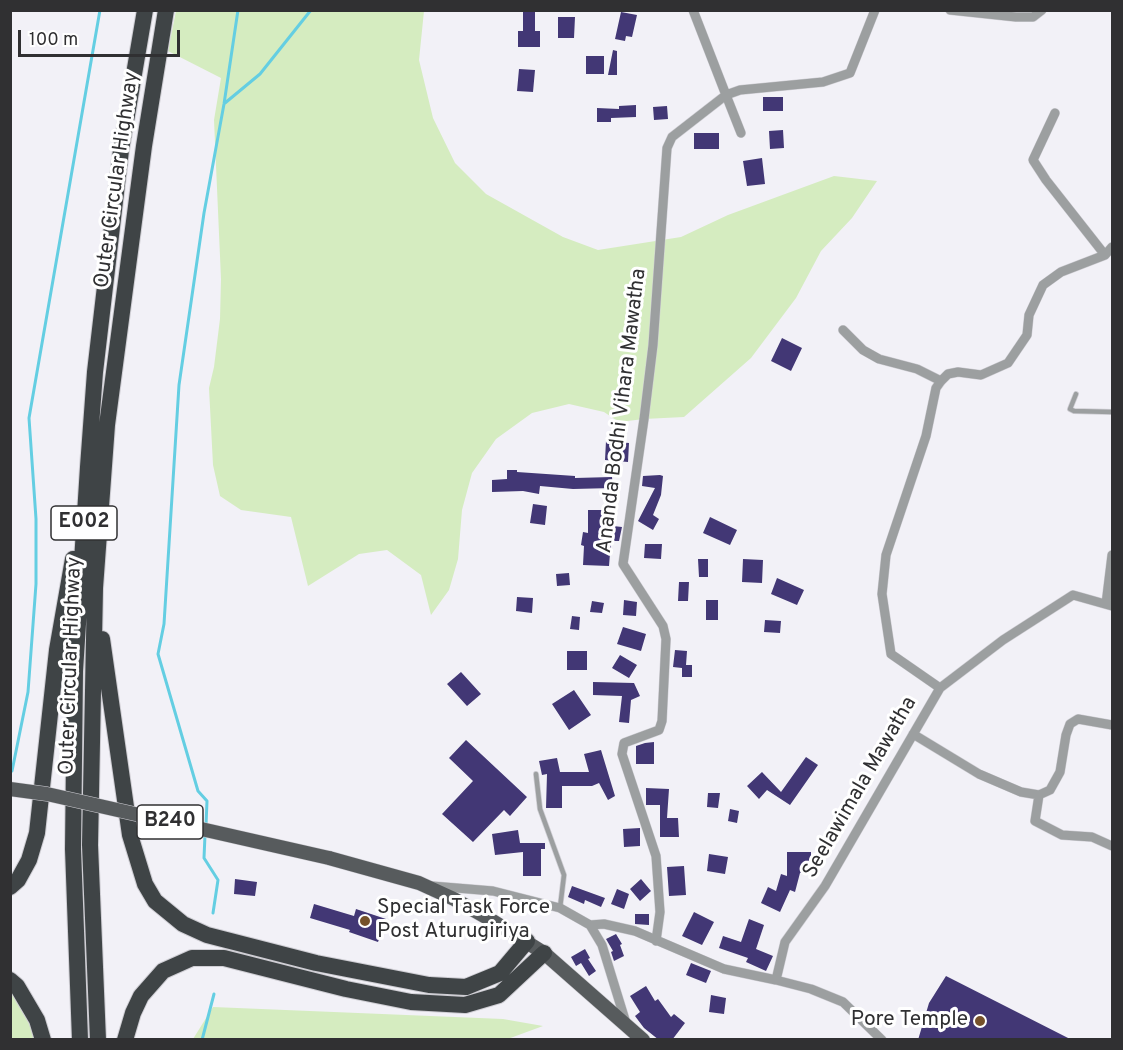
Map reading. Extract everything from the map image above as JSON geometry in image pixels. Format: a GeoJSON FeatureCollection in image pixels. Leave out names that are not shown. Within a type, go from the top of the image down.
{"type":"FeatureCollection","features":[{"type":"Feature","properties":{"kind":"highway","name":"Outer Circular Highway"},"geometry":{"type":"LineString","coordinates":[[80,1040],[74,849],[75,671],[95,372],[121,150],[145,10]]}},
{"type":"Feature","properties":{"kind":"highway","name":"Outer Circular Highway"},"geometry":{"type":"LineString","coordinates":[[98,1040],[90,845],[95,588],[107,425],[144,146],[166,10]]}},
{"type":"Feature","properties":{"kind":"highway"},"geometry":{"type":"LineString","coordinates":[[10,887],[18,880],[29,860],[37,833],[57,650],[88,467]]}},
{"type":"Feature","properties":{"kind":"highway"},"geometry":{"type":"LineString","coordinates":[[95,588],[129,835],[145,884],[154,901],[183,924],[207,935],[316,963],[429,985],[466,987],[500,973],[527,941]]}},
{"type":"Feature","properties":{"kind":"highway"},"geometry":{"type":"LineString","coordinates":[[125,1040],[141,996],[163,971],[192,958],[224,957],[346,989],[411,1002],[465,1005],[498,995],[544,953]]}},
{"type":"Feature","properties":{"kind":"highway"},"geometry":{"type":"LineString","coordinates":[[10,980],[18,986],[37,1020],[43,1040]]}},
{"type":"Feature","properties":{"kind":"main road","name":"B240"},"geometry":{"type":"LineString","coordinates":[[10,789],[47,794],[329,858],[382,871],[426,886],[454,899],[544,953],[644,1040]]}},
{"type":"Feature","properties":{"kind":"street"},"geometry":{"type":"LineString","coordinates":[[693,10],[741,134]]}},
{"type":"Feature","properties":{"kind":"street"},"geometry":{"type":"LineString","coordinates":[[726,95],[740,90],[823,82],[850,73],[875,10]]}},
{"type":"Feature","properties":{"kind":"street"},"geometry":{"type":"LineString","coordinates":[[950,10],[1016,17],[1033,17],[1042,10]]}},
{"type":"Feature","properties":{"kind":"street","name":"Ananda Bodhi Vihara Mawatha"},"geometry":{"type":"LineString","coordinates":[[656,941],[660,912],[656,856],[622,754],[624,743],[659,730],[662,721],[666,639],[663,626],[622,564],[653,345],[667,148],[672,137],[726,95]]}},
{"type":"Feature","properties":{"kind":"street"},"geometry":{"type":"LineString","coordinates":[[1055,113],[1033,160],[1105,255]]}},
{"type":"Feature","properties":{"kind":"street"},"geometry":{"type":"LineString","coordinates":[[843,330],[863,350],[879,359],[945,377],[958,372],[981,375],[1008,363],[1027,335],[1029,315],[1042,285],[1061,272],[1105,255],[1113,247]]}},
{"type":"Feature","properties":{"kind":"street","name":"Seelawimala Mawatha"},"geometry":{"type":"LineString","coordinates":[[776,980],[785,942],[825,886],[940,688],[891,654],[882,594],[886,555],[926,436],[936,388],[945,377]]}},
{"type":"Feature","properties":{"kind":"street"},"geometry":{"type":"LineString","coordinates":[[940,688],[1003,640],[1073,596],[1109,605],[1113,555]]}},
{"type":"Feature","properties":{"kind":"street"},"geometry":{"type":"LineString","coordinates":[[913,734],[979,774],[1021,792],[1039,795],[1050,790],[1060,772],[1070,724],[1078,719],[1113,725]]}},
{"type":"Feature","properties":{"kind":"street"},"geometry":{"type":"LineString","coordinates":[[1039,795],[1035,821],[1062,835],[1092,837],[1113,846]]}},
{"type":"Feature","properties":{"kind":"street"},"geometry":{"type":"LineString","coordinates":[[426,886],[493,891],[560,908],[590,925],[602,945],[626,1023]]}},
{"type":"Feature","properties":{"kind":"street"},"geometry":{"type":"LineString","coordinates":[[590,925],[604,924],[634,931],[724,969],[811,989],[843,1002],[882,1040]]}},
{"type":"Feature","properties":{"kind":"lane"},"geometry":{"type":"LineString","coordinates":[[1076,394],[1070,409],[1074,411],[1113,412]]}},
{"type":"Feature","properties":{"kind":"lane"},"geometry":{"type":"LineString","coordinates":[[536,774],[540,809],[564,875],[560,908]]}},
{"type":"Feature","properties":{"kind":"green space"},"geometry":{"type":"Polygon","coordinates":[[[176,11],[424,11],[419,60],[433,118],[455,163],[486,194],[563,237],[598,250],[681,237],[728,215],[834,176],[877,181],[852,218],[821,251],[796,298],[751,358],[684,417],[619,422],[604,412],[569,404],[532,413],[496,439],[472,473],[462,510],[458,559],[449,590],[431,615],[421,575],[387,550],[359,554],[308,586],[291,517],[241,510],[220,496],[213,465],[209,388],[220,319],[221,279],[214,120],[221,78],[168,51],[176,11]]]}},
{"type":"Feature","properties":{"kind":"green space"},"geometry":{"type":"Polygon","coordinates":[[[10,979],[34,1028],[35,1039],[11,1039],[10,979]]]}},
{"type":"Feature","properties":{"kind":"green space"},"geometry":{"type":"Polygon","coordinates":[[[213,1007],[503,1019],[543,1026],[505,1040],[193,1039],[213,1007]]]}},
{"type":"Feature","properties":{"kind":"building"},"geometry":{"type":"Polygon","coordinates":[[[523,10],[535,10],[535,31],[540,31],[540,47],[518,47],[518,31],[523,31],[523,10]]]}},
{"type":"Feature","properties":{"kind":"building"},"geometry":{"type":"Polygon","coordinates":[[[621,12],[637,15],[632,37],[626,36],[625,41],[615,39],[621,12]]]}},
{"type":"Feature","properties":{"kind":"building"},"geometry":{"type":"Polygon","coordinates":[[[558,17],[575,17],[574,38],[558,38],[558,17]]]}},
{"type":"Feature","properties":{"kind":"building"},"geometry":{"type":"Polygon","coordinates":[[[613,50],[617,51],[617,75],[608,75],[613,50]]]}},
{"type":"Feature","properties":{"kind":"building"},"geometry":{"type":"Polygon","coordinates":[[[586,56],[604,56],[604,74],[586,74],[586,56]]]}},
{"type":"Feature","properties":{"kind":"building"},"geometry":{"type":"Polygon","coordinates":[[[519,69],[535,70],[533,92],[517,91],[519,69]]]}},
{"type":"Feature","properties":{"kind":"building"},"geometry":{"type":"Polygon","coordinates":[[[763,97],[783,97],[783,111],[763,111],[763,97]]]}},
{"type":"Feature","properties":{"kind":"building"},"geometry":{"type":"Polygon","coordinates":[[[636,105],[636,117],[611,118],[611,122],[597,122],[597,108],[619,109],[619,106],[636,105]]]}},
{"type":"Feature","properties":{"kind":"building"},"geometry":{"type":"Polygon","coordinates":[[[667,106],[668,119],[654,120],[653,107],[667,106]]]}},
{"type":"Feature","properties":{"kind":"building"},"geometry":{"type":"Polygon","coordinates":[[[783,130],[784,148],[770,149],[769,131],[783,130]]]}},
{"type":"Feature","properties":{"kind":"building"},"geometry":{"type":"Polygon","coordinates":[[[694,133],[719,133],[719,149],[694,149],[694,133]]]}},
{"type":"Feature","properties":{"kind":"building"},"geometry":{"type":"Polygon","coordinates":[[[762,158],[765,184],[747,186],[743,161],[762,158]]]}},
{"type":"Feature","properties":{"kind":"building"},"geometry":{"type":"Polygon","coordinates":[[[782,338],[802,348],[791,371],[771,361],[782,338]]]}},
{"type":"Feature","properties":{"kind":"building"},"geometry":{"type":"Polygon","coordinates":[[[606,441],[629,443],[628,462],[605,460],[606,441]]]}},
{"type":"Feature","properties":{"kind":"building"},"geometry":{"type":"Polygon","coordinates":[[[507,470],[575,476],[575,478],[612,477],[613,488],[573,489],[540,486],[539,494],[523,491],[492,492],[492,480],[507,479],[507,470]]]}},
{"type":"Feature","properties":{"kind":"building"},"geometry":{"type":"Polygon","coordinates":[[[643,476],[663,476],[661,495],[653,515],[659,519],[653,530],[638,521],[655,488],[642,486],[643,476]]]}},
{"type":"Feature","properties":{"kind":"building"},"geometry":{"type":"Polygon","coordinates":[[[533,504],[547,506],[545,525],[530,523],[533,504]]]}},
{"type":"Feature","properties":{"kind":"building"},"geometry":{"type":"Polygon","coordinates":[[[588,510],[613,510],[613,526],[622,527],[619,541],[611,541],[609,566],[583,565],[584,546],[581,545],[583,532],[588,533],[588,510]]]}},
{"type":"Feature","properties":{"kind":"building"},"geometry":{"type":"Polygon","coordinates":[[[710,517],[737,530],[730,545],[703,533],[710,517]]]}},
{"type":"Feature","properties":{"kind":"building"},"geometry":{"type":"Polygon","coordinates":[[[645,544],[662,544],[661,559],[644,558],[645,544]]]}},
{"type":"Feature","properties":{"kind":"building"},"geometry":{"type":"Polygon","coordinates":[[[698,559],[708,559],[708,577],[699,577],[698,559]]]}},
{"type":"Feature","properties":{"kind":"building"},"geometry":{"type":"Polygon","coordinates":[[[743,559],[763,560],[762,583],[742,582],[743,559]]]}},
{"type":"Feature","properties":{"kind":"building"},"geometry":{"type":"Polygon","coordinates":[[[569,573],[570,585],[557,586],[556,574],[569,573]]]}},
{"type":"Feature","properties":{"kind":"building"},"geometry":{"type":"Polygon","coordinates":[[[777,578],[804,590],[797,605],[771,594],[777,578]]]}},
{"type":"Feature","properties":{"kind":"building"},"geometry":{"type":"Polygon","coordinates":[[[679,582],[689,582],[688,601],[678,601],[679,582]]]}},
{"type":"Feature","properties":{"kind":"building"},"geometry":{"type":"Polygon","coordinates":[[[517,597],[533,598],[532,613],[516,611],[517,597]]]}},
{"type":"Feature","properties":{"kind":"building"},"geometry":{"type":"Polygon","coordinates":[[[624,600],[637,602],[636,616],[623,615],[624,600]]]}},
{"type":"Feature","properties":{"kind":"building"},"geometry":{"type":"Polygon","coordinates":[[[706,600],[718,600],[718,620],[706,620],[706,600]]]}},
{"type":"Feature","properties":{"kind":"building"},"geometry":{"type":"Polygon","coordinates":[[[592,601],[604,603],[602,613],[590,612],[592,601]]]}},
{"type":"Feature","properties":{"kind":"building"},"geometry":{"type":"Polygon","coordinates":[[[572,616],[580,617],[579,630],[570,629],[572,616]]]}},
{"type":"Feature","properties":{"kind":"building"},"geometry":{"type":"Polygon","coordinates":[[[765,620],[781,621],[780,633],[764,632],[765,620]]]}},
{"type":"Feature","properties":{"kind":"building"},"geometry":{"type":"Polygon","coordinates":[[[623,627],[646,634],[641,651],[617,644],[623,627]]]}},
{"type":"Feature","properties":{"kind":"building"},"geometry":{"type":"Polygon","coordinates":[[[675,650],[687,651],[686,665],[692,665],[692,677],[682,677],[682,668],[673,667],[675,650]]]}},
{"type":"Feature","properties":{"kind":"building"},"geometry":{"type":"Polygon","coordinates":[[[567,651],[587,651],[587,670],[567,670],[567,651]]]}},
{"type":"Feature","properties":{"kind":"building"},"geometry":{"type":"Polygon","coordinates":[[[620,655],[637,665],[629,678],[612,668],[620,655]]]}},
{"type":"Feature","properties":{"kind":"building"},"geometry":{"type":"Polygon","coordinates":[[[461,672],[481,694],[467,706],[447,684],[461,672]]]}},
{"type":"Feature","properties":{"kind":"building"},"geometry":{"type":"Polygon","coordinates":[[[593,682],[634,683],[640,696],[631,700],[629,723],[619,722],[622,696],[593,695],[593,682]]]}},
{"type":"Feature","properties":{"kind":"building"},"geometry":{"type":"Polygon","coordinates":[[[574,690],[591,715],[569,730],[552,704],[574,690]]]}},
{"type":"Feature","properties":{"kind":"building"},"geometry":{"type":"Polygon","coordinates":[[[466,740],[527,797],[510,816],[504,810],[473,842],[442,814],[473,781],[449,758],[466,740]]]}},
{"type":"Feature","properties":{"kind":"building"},"geometry":{"type":"Polygon","coordinates":[[[654,742],[654,764],[636,764],[636,746],[654,742]]]}},
{"type":"Feature","properties":{"kind":"building"},"geometry":{"type":"Polygon","coordinates":[[[601,750],[615,796],[608,800],[599,783],[592,786],[562,786],[562,808],[546,808],[547,774],[542,775],[539,761],[557,758],[560,772],[589,772],[584,754],[601,750]]]}},
{"type":"Feature","properties":{"kind":"building"},"geometry":{"type":"Polygon","coordinates":[[[806,757],[818,765],[790,805],[767,790],[759,799],[747,786],[762,772],[781,792],[806,757]]]}},
{"type":"Feature","properties":{"kind":"building"},"geometry":{"type":"Polygon","coordinates":[[[646,788],[669,789],[667,818],[678,818],[679,837],[660,837],[660,805],[646,805],[646,788]]]}},
{"type":"Feature","properties":{"kind":"building"},"geometry":{"type":"Polygon","coordinates":[[[708,793],[720,793],[718,808],[707,807],[708,793]]]}},
{"type":"Feature","properties":{"kind":"building"},"geometry":{"type":"Polygon","coordinates":[[[730,809],[739,811],[737,823],[728,821],[730,809]]]}},
{"type":"Feature","properties":{"kind":"building"},"geometry":{"type":"Polygon","coordinates":[[[640,828],[640,846],[624,847],[623,829],[640,828]]]}},
{"type":"Feature","properties":{"kind":"building"},"geometry":{"type":"Polygon","coordinates":[[[518,830],[520,843],[545,843],[545,849],[541,849],[541,876],[523,876],[523,852],[495,855],[492,834],[518,830]]]}},
{"type":"Feature","properties":{"kind":"building"},"geometry":{"type":"Polygon","coordinates":[[[787,852],[811,852],[811,873],[800,873],[795,892],[790,890],[780,912],[761,903],[768,887],[776,891],[781,874],[787,876],[787,852]]]}},
{"type":"Feature","properties":{"kind":"building"},"geometry":{"type":"Polygon","coordinates":[[[709,854],[728,857],[725,874],[707,871],[709,854]]]}},
{"type":"Feature","properties":{"kind":"building"},"geometry":{"type":"Polygon","coordinates":[[[684,866],[686,895],[669,896],[667,867],[684,866]]]}},
{"type":"Feature","properties":{"kind":"building"},"geometry":{"type":"Polygon","coordinates":[[[235,879],[257,882],[255,896],[234,894],[235,879]]]}},
{"type":"Feature","properties":{"kind":"building"},"geometry":{"type":"Polygon","coordinates":[[[641,879],[651,891],[640,901],[630,889],[641,879]]]}},
{"type":"Feature","properties":{"kind":"building"},"geometry":{"type":"Polygon","coordinates":[[[572,886],[605,898],[601,907],[585,900],[584,904],[568,897],[572,886]]]}},
{"type":"Feature","properties":{"kind":"building"},"geometry":{"type":"Polygon","coordinates":[[[617,889],[629,894],[624,909],[611,904],[617,889]]]}},
{"type":"Feature","properties":{"kind":"building"},"geometry":{"type":"Polygon","coordinates":[[[314,904],[354,916],[356,909],[386,919],[378,942],[349,932],[350,930],[310,918],[314,904]]]}},
{"type":"Feature","properties":{"kind":"building"},"geometry":{"type":"Polygon","coordinates":[[[694,912],[714,922],[702,945],[682,936],[694,912]]]}},
{"type":"Feature","properties":{"kind":"building"},"geometry":{"type":"Polygon","coordinates":[[[635,914],[649,914],[649,925],[635,924],[635,914]]]}},
{"type":"Feature","properties":{"kind":"building"},"geometry":{"type":"Polygon","coordinates":[[[749,919],[764,925],[756,949],[773,956],[766,971],[746,962],[748,958],[719,948],[723,936],[741,942],[749,919]]]}},
{"type":"Feature","properties":{"kind":"building"},"geometry":{"type":"Polygon","coordinates":[[[616,934],[622,944],[620,945],[624,956],[614,961],[611,952],[613,951],[606,939],[616,934]]]}},
{"type":"Feature","properties":{"kind":"building"},"geometry":{"type":"Polygon","coordinates":[[[585,949],[596,971],[589,976],[581,963],[576,966],[571,957],[585,949]]]}},
{"type":"Feature","properties":{"kind":"building"},"geometry":{"type":"Polygon","coordinates":[[[691,963],[711,971],[706,983],[686,975],[691,963]]]}},
{"type":"Feature","properties":{"kind":"building","name":"Pore Temple"},"geometry":{"type":"Polygon","coordinates":[[[946,976],[1072,1040],[918,1040],[929,1003],[946,976]]]}},
{"type":"Feature","properties":{"kind":"building"},"geometry":{"type":"Polygon","coordinates":[[[646,986],[655,1001],[658,999],[671,1017],[674,1014],[685,1023],[672,1040],[659,1040],[644,1028],[635,1016],[640,1012],[630,996],[646,986]]]}},
{"type":"Feature","properties":{"kind":"building"},"geometry":{"type":"Polygon","coordinates":[[[711,995],[726,998],[724,1014],[709,1012],[711,995]]]}},
{"type":"Feature","properties":{"kind":"waterway"},"geometry":{"type":"LineString","coordinates":[[12,771],[28,692],[36,584],[36,519],[29,418],[100,10]]}},
{"type":"Feature","properties":{"kind":"waterway"},"geometry":{"type":"LineString","coordinates":[[206,825],[207,801],[198,791],[158,654],[164,624],[179,385],[204,213],[238,10]]}},
{"type":"Feature","properties":{"kind":"waterway"},"geometry":{"type":"LineString","coordinates":[[225,103],[260,74],[311,10]]}},
{"type":"Feature","properties":{"kind":"waterway"},"geometry":{"type":"LineString","coordinates":[[205,835],[204,858],[218,880],[213,913]]}},
{"type":"Feature","properties":{"kind":"waterway"},"geometry":{"type":"LineString","coordinates":[[202,1040],[214,994]]}},
{"type":"Feature","properties":{"kind":"place","name":"Special Task Force Post Aturugiriya"},"geometry":{"type":"Point","coordinates":[365,921]}},
{"type":"Feature","properties":{"kind":"place","name":"Pore Temple"},"geometry":{"type":"Point","coordinates":[980,1021]}}]}
